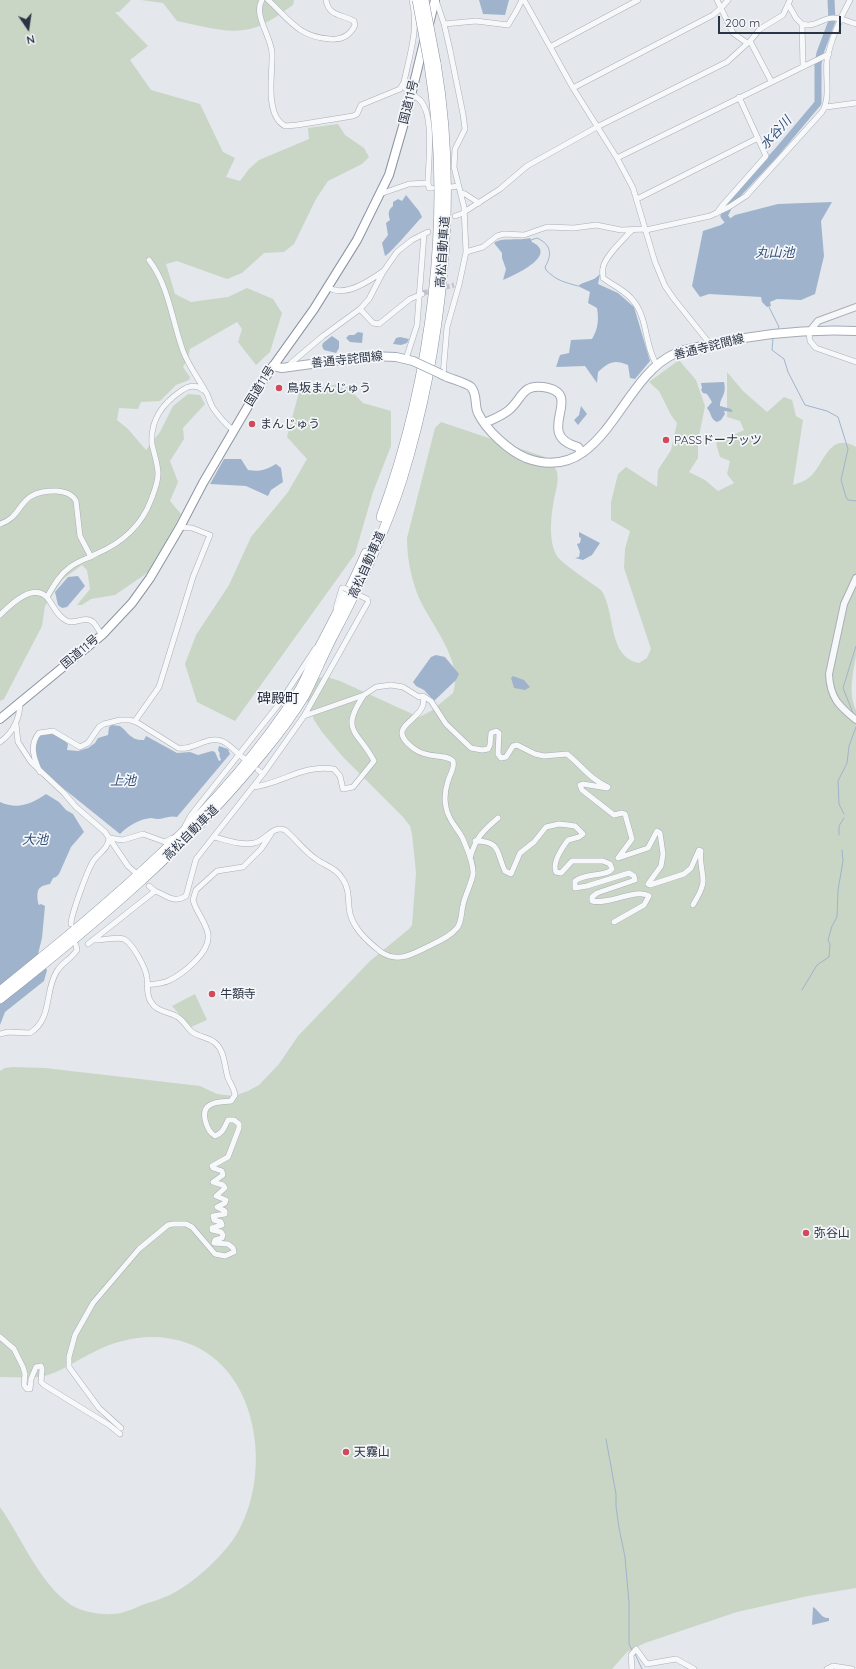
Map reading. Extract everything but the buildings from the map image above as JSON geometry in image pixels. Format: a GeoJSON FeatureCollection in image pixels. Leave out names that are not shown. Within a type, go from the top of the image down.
{"type":"FeatureCollection","features":[{"type":"Feature","properties":{"kind":"highway","name":"高松自動車道"},"geometry":{"type":"LineString","coordinates":[[0,991],[47,958],[116,904],[170,855],[222,802],[264,752],[304,695],[353,598],[381,536],[401,482],[418,425],[430,361],[439,299],[445,220],[445,135],[442,98],[432,64],[417,0]]}},
{"type":"Feature","properties":{"kind":"highway","name":"高松自動車道"},"geometry":{"type":"LineString","coordinates":[[426,0],[432,64]]}},
{"type":"Feature","properties":{"kind":"highway","name":"高松自動車道"},"geometry":{"type":"LineString","coordinates":[[0,1000],[47,958]]}},
{"type":"Feature","properties":{"kind":"main road","name":"国道11号"},"geometry":{"type":"LineString","coordinates":[[0,719],[102,634],[142,591],[264,378],[329,288],[357,240],[389,175],[402,131],[435,0]]}},
{"type":"Feature","properties":{"kind":"main road","name":"善通寺詫間線"},"geometry":{"type":"LineString","coordinates":[[273,366],[282,368],[370,356],[396,356],[410,360],[471,388],[476,396],[478,412],[485,423],[506,446],[525,458],[559,462],[567,460],[596,442],[646,375],[657,365],[679,352],[710,344],[771,334],[829,330],[856,332]]}},
{"type":"Feature","properties":{"kind":"main road"},"geometry":{"type":"LineString","coordinates":[[485,423],[508,411],[515,404],[522,392],[530,388],[544,387],[556,392],[560,397],[562,405],[557,428],[560,437],[567,444],[578,447],[581,452]]}},
{"type":"Feature","properties":{"kind":"street"},"geometry":{"type":"LineString","coordinates":[[262,0],[259,13],[268,35],[272,51],[271,97],[273,109],[276,118],[283,125],[297,125],[353,116],[357,114],[361,105],[404,86],[416,28],[415,12],[412,0]]}},
{"type":"Feature","properties":{"kind":"street"},"geometry":{"type":"LineString","coordinates":[[268,0],[294,26],[311,36],[333,39],[347,36],[352,32],[355,26],[354,21],[331,11],[327,7],[326,0]]}},
{"type":"Feature","properties":{"kind":"street"},"geometry":{"type":"LineString","coordinates":[[415,12],[426,0]]}},
{"type":"Feature","properties":{"kind":"street"},"geometry":{"type":"LineString","coordinates":[[435,0],[444,24],[465,129],[454,155],[454,168],[461,193],[464,212],[466,252],[456,285],[447,326],[442,375]]}},
{"type":"Feature","properties":{"kind":"street"},"geometry":{"type":"LineString","coordinates":[[444,24],[476,21],[508,25],[523,0],[573,88],[634,188],[655,262],[666,286],[674,299],[710,344]]}},
{"type":"Feature","properties":{"kind":"street"},"geometry":{"type":"LineString","coordinates":[[550,47],[638,0]]}},
{"type":"Feature","properties":{"kind":"street"},"geometry":{"type":"LineString","coordinates":[[717,0],[733,33],[748,42],[771,81]]}},
{"type":"Feature","properties":{"kind":"street"},"geometry":{"type":"LineString","coordinates":[[573,88],[712,15],[728,0]]}},
{"type":"Feature","properties":{"kind":"street"},"geometry":{"type":"LineString","coordinates":[[466,252],[483,247],[497,236],[504,234],[524,235],[547,227],[569,228],[596,225],[621,230],[632,230],[646,229],[702,218],[729,207],[746,196],[826,107],[829,54],[841,19],[850,0]]}},
{"type":"Feature","properties":{"kind":"street"},"geometry":{"type":"LineString","coordinates":[[789,2],[796,18],[802,24],[803,66]]}},
{"type":"Feature","properties":{"kind":"street"},"geometry":{"type":"LineString","coordinates":[[455,216],[464,212],[500,189],[526,166],[597,127],[727,62],[765,25],[779,19],[783,15],[789,2]]}},
{"type":"Feature","properties":{"kind":"street"},"geometry":{"type":"LineString","coordinates":[[802,24],[816,24],[826,19],[841,19],[856,24]]}},
{"type":"Feature","properties":{"kind":"street"},"geometry":{"type":"LineString","coordinates":[[617,158],[771,81],[829,54]]}},
{"type":"Feature","properties":{"kind":"street"},"geometry":{"type":"LineString","coordinates":[[404,86],[420,100],[426,108],[428,120],[428,183],[429,188],[432,188]]}},
{"type":"Feature","properties":{"kind":"street"},"geometry":{"type":"LineString","coordinates":[[717,213],[766,156],[739,98]]}},
{"type":"Feature","properties":{"kind":"street"},"geometry":{"type":"LineString","coordinates":[[826,107],[856,103]]}},
{"type":"Feature","properties":{"kind":"street"},"geometry":{"type":"LineString","coordinates":[[637,199],[758,138]]}},
{"type":"Feature","properties":{"kind":"street"},"geometry":{"type":"LineString","coordinates":[[379,194],[409,184],[428,183]]}},
{"type":"Feature","properties":{"kind":"street"},"geometry":{"type":"LineString","coordinates":[[451,187],[458,186]]}},
{"type":"Feature","properties":{"kind":"street"},"geometry":{"type":"LineString","coordinates":[[461,193],[478,202]]}},
{"type":"Feature","properties":{"kind":"street"},"geometry":{"type":"LineString","coordinates":[[632,230],[616,246],[604,263],[602,269],[603,278],[624,291],[635,302],[644,323],[652,358],[657,365]]}},
{"type":"Feature","properties":{"kind":"street"},"geometry":{"type":"LineString","coordinates":[[289,366],[317,341],[360,309],[369,299],[383,272],[397,252],[412,240],[426,233],[421,294],[410,360]]}},
{"type":"Feature","properties":{"kind":"street"},"geometry":{"type":"LineString","coordinates":[[148,260],[155,269],[166,291],[184,353],[192,372],[206,393],[213,408],[227,426],[234,430]]}},
{"type":"Feature","properties":{"kind":"street"},"geometry":{"type":"LineString","coordinates":[[329,288],[336,291],[344,291],[366,282],[383,272]]}},
{"type":"Feature","properties":{"kind":"street"},"geometry":{"type":"LineString","coordinates":[[360,309],[373,324],[379,324],[410,298],[421,294]]}},
{"type":"Feature","properties":{"kind":"street"},"geometry":{"type":"LineString","coordinates":[[856,307],[818,321],[809,332],[810,341],[816,348],[856,362]]}},
{"type":"Feature","properties":{"kind":"street"},"geometry":{"type":"LineString","coordinates":[[46,596],[61,575],[69,568],[77,562],[110,548],[129,534],[143,516],[156,487],[158,476],[152,444],[153,426],[161,408],[171,398],[186,388],[196,386],[203,390]]}},
{"type":"Feature","properties":{"kind":"street"},"geometry":{"type":"LineString","coordinates":[[0,524],[9,520],[23,502],[33,495],[52,491],[70,494],[76,501],[80,536],[91,557]]}},
{"type":"Feature","properties":{"kind":"street"},"geometry":{"type":"LineString","coordinates":[[135,721],[159,686],[191,584],[210,535],[192,528],[180,527]]}},
{"type":"Feature","properties":{"kind":"street"},"geometry":{"type":"LineString","coordinates":[[856,578],[844,604],[829,674],[829,684],[836,700],[839,705],[856,720]]}},
{"type":"Feature","properties":{"kind":"street"},"geometry":{"type":"LineString","coordinates":[[109,838],[123,840],[142,834],[165,842],[185,826],[191,816],[279,704],[330,623],[342,588],[367,599],[368,602],[304,716],[263,774],[196,859],[186,896],[177,900],[172,900],[149,886]]}},
{"type":"Feature","properties":{"kind":"street"},"geometry":{"type":"LineString","coordinates":[[0,615],[20,597],[38,593],[46,596],[59,615],[65,620],[73,623],[87,619],[92,621],[102,634]]}},
{"type":"Feature","properties":{"kind":"street"},"geometry":{"type":"LineString","coordinates":[[304,716],[364,694],[376,687],[391,685],[406,688],[419,697],[423,696],[431,701],[446,724],[471,748],[482,750],[488,749],[491,733],[496,731],[499,733],[500,737],[498,754],[501,758],[506,756],[510,749],[517,745],[535,754],[544,756],[567,754],[585,773],[608,787],[583,784],[580,786],[586,794],[614,815],[622,813],[625,814],[632,838],[618,858],[648,848],[657,831],[660,832],[663,854],[661,866],[648,884],[650,885],[684,874],[691,868],[699,850],[701,851],[700,859],[703,880],[701,891],[693,905]]}},
{"type":"Feature","properties":{"kind":"street"},"geometry":{"type":"LineString","coordinates":[[253,787],[270,784],[293,773],[313,769],[330,768],[334,769],[340,776],[343,789],[353,787],[374,761],[367,748],[355,734],[351,723],[356,707],[364,694]]}},
{"type":"Feature","properties":{"kind":"street"},"geometry":{"type":"LineString","coordinates":[[214,837],[253,844],[260,841],[274,830],[285,830],[316,860],[336,871],[347,886],[349,895],[348,908],[354,925],[380,951],[388,956],[397,958],[413,954],[455,930],[459,925],[463,905],[473,874],[470,859],[462,838],[450,820],[447,812],[445,791],[454,767],[453,761],[446,757],[425,755],[404,740],[403,735],[406,724],[422,707],[423,696]]}},
{"type":"Feature","properties":{"kind":"street"},"geometry":{"type":"LineString","coordinates":[[20,703],[16,724],[18,742],[26,756],[40,772],[51,781],[76,807],[95,822],[109,838],[128,866],[138,875]]}},
{"type":"Feature","properties":{"kind":"street"},"geometry":{"type":"LineString","coordinates":[[40,772],[35,762],[33,751],[35,737],[39,733],[53,731],[80,747],[88,743],[99,727],[104,724],[120,720],[135,721],[178,748],[184,749],[210,741],[222,741],[245,760]]}},
{"type":"Feature","properties":{"kind":"street"},"geometry":{"type":"LineString","coordinates":[[0,742],[16,724]]}},
{"type":"Feature","properties":{"kind":"street"},"geometry":{"type":"LineString","coordinates":[[258,770],[263,774]]}},
{"type":"Feature","properties":{"kind":"street"},"geometry":{"type":"LineString","coordinates":[[470,859],[475,841],[480,834],[498,818]]}},
{"type":"Feature","properties":{"kind":"street"},"geometry":{"type":"LineString","coordinates":[[475,841],[489,842],[497,848],[505,871],[510,874],[520,853],[534,842],[546,827],[559,824],[575,826],[583,834],[579,837],[568,840],[564,844],[555,866],[556,872],[561,873],[572,861],[603,861],[610,864],[612,869],[610,871],[604,874],[581,877],[575,881],[575,888],[587,886],[629,873],[634,876],[636,880],[597,893],[592,898],[592,901],[602,902],[638,894],[645,894],[649,896],[644,905],[614,922]]}},
{"type":"Feature","properties":{"kind":"street"},"geometry":{"type":"LineString","coordinates":[[147,985],[168,981],[184,972],[198,958],[206,947],[208,934],[194,905],[193,895],[196,890],[217,871],[243,867],[262,850],[274,830]]}},
{"type":"Feature","properties":{"kind":"street"},"geometry":{"type":"LineString","coordinates":[[71,924],[77,900],[94,860],[107,847],[109,838]]}},
{"type":"Feature","properties":{"kind":"street"},"geometry":{"type":"LineString","coordinates":[[88,944],[156,891]]}},
{"type":"Feature","properties":{"kind":"street"},"geometry":{"type":"LineString","coordinates":[[0,1337],[14,1349],[23,1367],[25,1374],[24,1385],[27,1389],[30,1389],[31,1379],[36,1367],[41,1366],[41,1382],[44,1385],[120,1431],[99,1408],[69,1367],[69,1358],[75,1335],[93,1303],[139,1249],[168,1225],[177,1223],[192,1227],[200,1235],[210,1250],[215,1254],[226,1256],[230,1255],[234,1250],[228,1244],[215,1243],[215,1240],[222,1238],[223,1235],[220,1232],[212,1230],[212,1228],[222,1225],[221,1222],[214,1220],[212,1217],[214,1215],[225,1214],[225,1211],[217,1207],[225,1203],[226,1200],[216,1196],[225,1188],[223,1185],[213,1182],[223,1175],[222,1171],[213,1168],[212,1166],[228,1157],[239,1128],[239,1124],[236,1121],[228,1120],[220,1134],[215,1136],[208,1130],[205,1114],[207,1107],[210,1104],[232,1101],[235,1095],[222,1053],[213,1041],[191,1031],[179,1017],[164,1013],[155,1007],[150,1000],[145,969],[129,944],[124,939],[114,938],[102,941],[93,940]]}},
{"type":"Feature","properties":{"kind":"street"},"geometry":{"type":"LineString","coordinates":[[0,1034],[8,1032],[30,1033],[40,1026],[44,1018],[55,976],[61,966],[75,953],[77,950],[76,945]]}},
{"type":"Feature","properties":{"kind":"street"},"geometry":{"type":"LineString","coordinates":[[632,1669],[631,1655],[636,1649],[647,1664],[676,1660],[694,1669]]}},
{"type":"Feature","properties":{"kind":"street"},"geometry":{"type":"LineString","coordinates":[[827,1669],[833,1666],[852,1669]]}},
{"type":"Feature","properties":{"kind":"green space"},"geometry":{"type":"Polygon","coordinates":[[[0,0],[131,0],[119,12],[115,12],[148,46],[130,60],[151,90],[200,104],[223,152],[235,158],[226,177],[240,181],[249,169],[259,160],[309,139],[308,128],[338,124],[345,135],[364,148],[369,157],[362,164],[328,181],[316,199],[294,244],[284,252],[264,253],[242,273],[227,279],[177,261],[166,264],[175,294],[191,302],[228,297],[247,288],[273,299],[282,313],[270,352],[256,365],[238,342],[242,329],[237,322],[190,349],[188,358],[183,367],[190,377],[189,380],[176,385],[160,401],[141,402],[138,409],[119,408],[117,420],[128,429],[146,450],[160,432],[173,406],[188,394],[200,395],[205,404],[183,428],[184,439],[170,461],[178,482],[170,501],[181,514],[150,571],[115,595],[91,599],[82,605],[77,605],[90,589],[87,570],[82,565],[63,579],[45,606],[42,626],[4,699],[0,701],[0,0]]]}},
{"type":"Feature","properties":{"kind":"green space"},"geometry":{"type":"Polygon","coordinates":[[[141,0],[294,0],[293,5],[264,24],[251,29],[236,31],[210,28],[177,21],[163,3],[141,0]]]}},
{"type":"Feature","properties":{"kind":"green space"},"geometry":{"type":"Polygon","coordinates":[[[679,360],[696,380],[705,406],[698,441],[698,458],[689,472],[705,480],[718,491],[734,483],[727,474],[730,461],[720,457],[716,443],[744,430],[740,421],[727,417],[727,372],[743,391],[767,412],[784,397],[792,400],[796,416],[803,420],[793,485],[812,475],[829,450],[834,446],[840,443],[847,443],[856,447],[856,656],[852,697],[856,710],[856,1588],[808,1596],[737,1612],[645,1643],[627,1652],[612,1669],[0,1669],[0,1507],[40,1572],[60,1596],[76,1608],[89,1612],[102,1614],[121,1613],[170,1595],[179,1590],[209,1567],[226,1549],[239,1530],[249,1506],[255,1479],[256,1451],[252,1423],[243,1397],[230,1374],[211,1356],[187,1343],[152,1337],[128,1340],[105,1347],[48,1375],[30,1377],[0,1377],[0,1071],[5,1068],[13,1067],[45,1068],[200,1086],[217,1094],[234,1096],[259,1085],[279,1064],[298,1036],[370,961],[409,929],[412,925],[416,873],[410,826],[403,817],[343,757],[322,732],[314,720],[305,695],[318,678],[327,677],[340,681],[419,717],[431,711],[453,693],[455,681],[454,668],[445,644],[424,609],[416,591],[410,568],[407,546],[407,538],[435,428],[441,422],[545,457],[552,464],[558,475],[551,528],[554,550],[560,559],[601,590],[606,599],[617,643],[622,652],[629,659],[639,663],[647,658],[651,649],[624,568],[625,549],[630,531],[611,520],[611,502],[618,474],[626,467],[657,487],[658,470],[671,450],[677,423],[671,415],[659,391],[649,382],[679,360]]]}},
{"type":"Feature","properties":{"kind":"green space"},"geometry":{"type":"Polygon","coordinates":[[[343,383],[363,403],[391,411],[391,446],[373,492],[355,554],[235,721],[197,702],[185,664],[196,635],[229,585],[251,537],[288,492],[307,459],[287,437],[299,392],[343,383]]]}},
{"type":"Feature","properties":{"kind":"green space"},"geometry":{"type":"Polygon","coordinates":[[[195,994],[207,1020],[191,1027],[172,1006],[195,994]]]}},
{"type":"Feature","properties":{"kind":"water"},"geometry":{"type":"Polygon","coordinates":[[[479,0],[509,0],[505,15],[483,14],[479,0]]]}},
{"type":"Feature","properties":{"kind":"water"},"geometry":{"type":"Polygon","coordinates":[[[406,195],[422,217],[385,256],[382,243],[388,235],[386,223],[390,220],[389,211],[393,206],[393,202],[398,199],[402,201],[406,195]]]}},
{"type":"Feature","properties":{"kind":"water","name":"丸山池"},"geometry":{"type":"Polygon","coordinates":[[[832,202],[821,221],[824,256],[815,294],[801,300],[777,299],[770,302],[771,306],[767,307],[762,302],[761,297],[709,294],[700,297],[692,286],[703,231],[721,225],[735,215],[778,204],[832,202]]]}},
{"type":"Feature","properties":{"kind":"water"},"geometry":{"type":"Polygon","coordinates":[[[530,238],[532,242],[539,247],[541,253],[538,258],[525,269],[503,280],[506,269],[502,258],[502,253],[494,243],[501,240],[530,238]]]}},
{"type":"Feature","properties":{"kind":"water"},"geometry":{"type":"Polygon","coordinates":[[[600,274],[598,284],[618,293],[634,307],[650,361],[635,379],[630,378],[628,365],[619,362],[612,362],[598,372],[597,383],[585,366],[556,367],[560,355],[569,353],[571,340],[592,339],[596,332],[598,324],[597,308],[588,303],[590,292],[578,286],[600,274]]]}},
{"type":"Feature","properties":{"kind":"water"},"geometry":{"type":"Polygon","coordinates":[[[358,332],[363,333],[362,343],[350,342],[346,338],[349,335],[354,335],[358,332]]]}},
{"type":"Feature","properties":{"kind":"water"},"geometry":{"type":"Polygon","coordinates":[[[332,336],[339,341],[339,348],[336,353],[324,350],[322,346],[323,343],[332,336]]]}},
{"type":"Feature","properties":{"kind":"water"},"geometry":{"type":"Polygon","coordinates":[[[400,337],[409,339],[407,343],[401,345],[393,344],[396,338],[400,337]]]}},
{"type":"Feature","properties":{"kind":"water"},"geometry":{"type":"Polygon","coordinates":[[[724,382],[725,390],[720,406],[731,409],[733,412],[724,411],[725,414],[721,420],[717,422],[713,419],[707,408],[712,402],[707,394],[703,393],[701,390],[701,383],[724,382]]]}},
{"type":"Feature","properties":{"kind":"water"},"geometry":{"type":"Polygon","coordinates":[[[581,406],[587,414],[578,425],[574,420],[579,415],[581,406]]]}},
{"type":"Feature","properties":{"kind":"water"},"geometry":{"type":"Polygon","coordinates":[[[224,459],[241,459],[248,470],[252,471],[263,470],[276,464],[281,468],[283,482],[271,490],[268,496],[246,486],[210,484],[224,459]]]}},
{"type":"Feature","properties":{"kind":"water"},"geometry":{"type":"Polygon","coordinates":[[[579,532],[600,543],[592,555],[583,560],[575,558],[579,557],[580,552],[577,544],[580,543],[581,538],[579,537],[579,532]]]}},
{"type":"Feature","properties":{"kind":"water"},"geometry":{"type":"Polygon","coordinates":[[[78,576],[85,586],[67,607],[62,608],[58,605],[55,592],[68,577],[78,576]]]}},
{"type":"Feature","properties":{"kind":"water"},"geometry":{"type":"Polygon","coordinates":[[[436,655],[445,657],[459,674],[456,680],[434,701],[424,690],[416,686],[413,682],[431,657],[436,655]]]}},
{"type":"Feature","properties":{"kind":"water"},"geometry":{"type":"Polygon","coordinates":[[[513,676],[524,680],[530,687],[525,690],[514,688],[511,678],[513,676]]]}},
{"type":"Feature","properties":{"kind":"water","name":"上池"},"geometry":{"type":"Polygon","coordinates":[[[112,725],[120,726],[133,738],[144,740],[146,736],[177,753],[190,752],[198,755],[212,751],[215,752],[219,761],[221,760],[218,750],[219,746],[228,749],[230,754],[177,817],[171,816],[157,819],[151,818],[138,821],[120,834],[43,772],[35,759],[38,739],[45,733],[49,733],[64,740],[68,744],[67,750],[78,751],[88,748],[95,743],[98,738],[108,735],[109,727],[112,725]]]}},
{"type":"Feature","properties":{"kind":"water","name":"大池"},"geometry":{"type":"Polygon","coordinates":[[[46,794],[59,802],[66,810],[73,814],[84,832],[71,847],[59,874],[53,878],[50,884],[39,888],[38,890],[37,898],[39,905],[41,904],[45,906],[42,938],[38,954],[47,970],[44,981],[5,1012],[0,1025],[0,802],[13,806],[19,806],[35,801],[46,794]]]}},
{"type":"Feature","properties":{"kind":"water"},"geometry":{"type":"Polygon","coordinates":[[[813,1607],[822,1616],[829,1618],[829,1621],[812,1625],[813,1607]]]}},
{"type":"Feature","properties":{"kind":"waterway","name":"水谷川"},"geometry":{"type":"LineString","coordinates":[[732,226],[724,216],[732,200],[776,153],[818,103],[818,64],[820,53],[832,21],[831,0]]}},
{"type":"Feature","properties":{"kind":"waterway"},"geometry":{"type":"LineString","coordinates":[[531,240],[537,238],[548,247],[550,254],[545,267],[550,274],[557,279],[578,286]]}},
{"type":"Feature","properties":{"kind":"waterway"},"geometry":{"type":"LineString","coordinates":[[769,307],[779,327],[777,330]]}},
{"type":"Feature","properties":{"kind":"waterway"},"geometry":{"type":"LineString","coordinates":[[773,338],[772,350],[784,359],[788,372],[805,405],[827,411],[838,417],[848,449],[841,480],[848,500],[856,501]]}},
{"type":"Feature","properties":{"kind":"waterway"},"geometry":{"type":"LineString","coordinates":[[853,713],[843,688],[856,646]]}},
{"type":"Feature","properties":{"kind":"waterway"},"geometry":{"type":"LineString","coordinates":[[844,814],[839,804],[838,781],[847,763],[849,746],[856,727]]}},
{"type":"Feature","properties":{"kind":"waterway"},"geometry":{"type":"LineString","coordinates":[[839,835],[839,826],[844,818]]}},
{"type":"Feature","properties":{"kind":"waterway"},"geometry":{"type":"LineString","coordinates":[[802,990],[817,965],[829,957],[830,944],[828,940],[832,926],[837,917],[838,890],[843,861],[842,850]]}},
{"type":"Feature","properties":{"kind":"waterway"},"geometry":{"type":"LineString","coordinates":[[606,1439],[616,1494],[619,1528],[625,1557],[629,1603],[629,1644],[632,1650]]}},
{"type":"Feature","properties":{"kind":"waterway"},"geometry":{"type":"LineString","coordinates":[[635,1654],[642,1669]]}},
{"type":"Feature","properties":{"kind":"tunnel"},"geometry":{"type":"LineString","coordinates":[[423,293],[454,285]]}},
{"type":"Feature","properties":{"kind":"place","name":"鳥坂まんじゅう"},"geometry":{"type":"Point","coordinates":[279,388]}},
{"type":"Feature","properties":{"kind":"place","name":"まんじゅう"},"geometry":{"type":"Point","coordinates":[252,424]}},
{"type":"Feature","properties":{"kind":"place","name":"PASSドーナッツ"},"geometry":{"type":"Point","coordinates":[666,440]}},
{"type":"Feature","properties":{"kind":"place","name":"牛額寺"},"geometry":{"type":"Point","coordinates":[212,994]}},
{"type":"Feature","properties":{"kind":"place","name":"弥谷山"},"geometry":{"type":"Point","coordinates":[806,1233]}},
{"type":"Feature","properties":{"kind":"place","name":"天霧山"},"geometry":{"type":"Point","coordinates":[346,1452]}},
{"type":"Feature","properties":{"kind":"district","name":"碑殿町"},"geometry":{"type":"Point","coordinates":[278,699]}}]}
